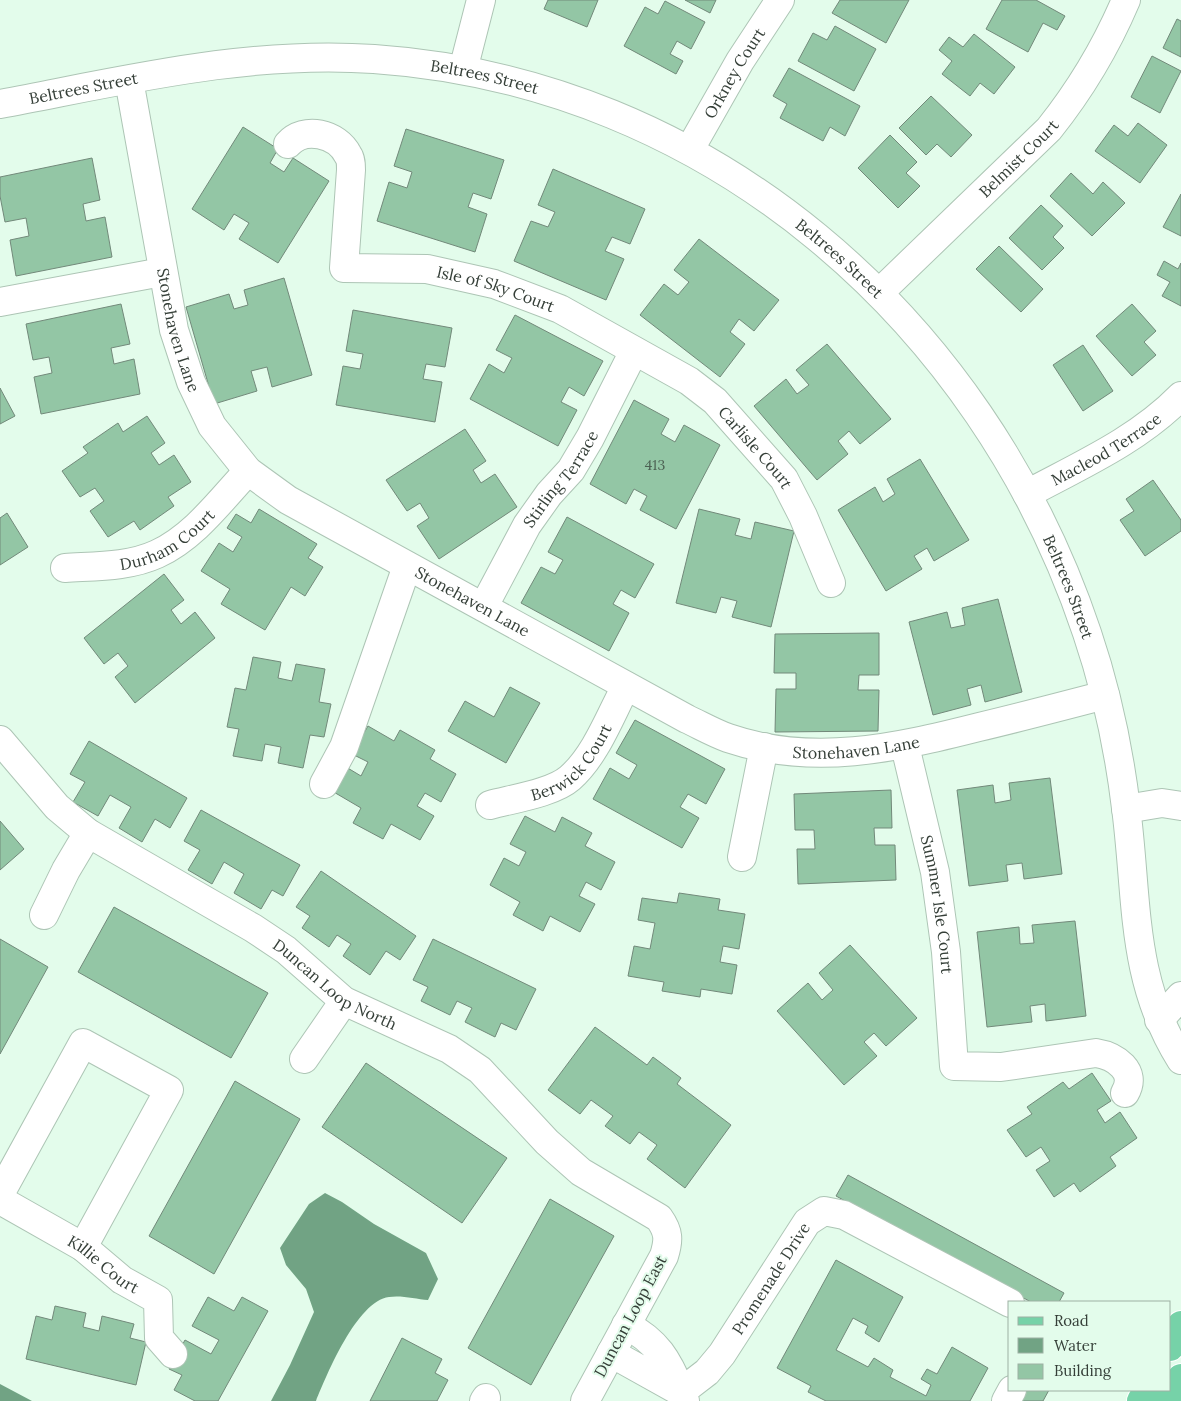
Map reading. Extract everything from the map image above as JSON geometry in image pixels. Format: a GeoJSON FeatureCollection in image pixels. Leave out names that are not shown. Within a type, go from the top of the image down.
{"type":"FeatureCollection","features":[{"type":"Feature","properties":{"kind":"main road"},"geometry":{"type":"LineString","coordinates":[[1171,1345],[1181,1325]]}},
{"type":"Feature","properties":{"kind":"main road"},"geometry":{"type":"LineString","coordinates":[[1169,1401],[1181,1378]]}},
{"type":"Feature","properties":{"kind":"street"},"geometry":{"type":"LineString","coordinates":[[463,70],[481,0]]}},
{"type":"Feature","properties":{"kind":"street","name":"Orkney Court"},"geometry":{"type":"LineString","coordinates":[[690,149],[740,61],[780,0]]}},
{"type":"Feature","properties":{"kind":"street","name":"Belmist Court"},"geometry":{"type":"LineString","coordinates":[[879,293],[1049,129],[1074,99],[1095,65],[1126,0]]}},
{"type":"Feature","properties":{"kind":"street","name":"Beltrees Street"},"geometry":{"type":"LineString","coordinates":[[0,104],[208,65],[289,57],[374,59],[463,70],[528,86],[608,113],[690,149],[742,180],[793,217],[838,254],[879,293],[930,350],[976,413],[1027,494],[1058,557],[1084,625],[1105,696],[1126,809],[1140,952],[1148,989],[1160,1020],[1181,1060]]}},
{"type":"Feature","properties":{"kind":"street","name":"Stonehaven Lane"},"geometry":{"type":"LineString","coordinates":[[129,80],[162,272],[174,330],[191,382],[212,426],[248,471],[288,500],[484,606],[626,686],[727,738],[764,747],[814,754],[858,752],[905,746],[1105,696]]}},
{"type":"Feature","properties":{"kind":"street","name":"Isle of Sky Court"},"geometry":{"type":"LineString","coordinates":[[288,144],[295,137],[315,133],[344,147],[350,157],[351,170],[344,268],[427,269],[494,284],[560,309],[634,350]]}},
{"type":"Feature","properties":{"kind":"street"},"geometry":{"type":"LineString","coordinates":[[0,302],[162,272]]}},
{"type":"Feature","properties":{"kind":"street","name":"Carlisle Court"},"geometry":{"type":"LineString","coordinates":[[634,350],[689,381],[715,400],[778,473],[803,516],[831,583]]}},
{"type":"Feature","properties":{"kind":"street","name":"Stirling Terrace"},"geometry":{"type":"LineString","coordinates":[[484,606],[527,525],[549,494],[571,470],[590,438],[634,350]]}},
{"type":"Feature","properties":{"kind":"street","name":"Macleod Terrace"},"geometry":{"type":"LineString","coordinates":[[1027,494],[1123,443],[1166,411],[1181,396]]}},
{"type":"Feature","properties":{"kind":"street","name":"Durham Court"},"geometry":{"type":"LineString","coordinates":[[65,568],[122,564],[156,555],[187,536],[248,471]]}},
{"type":"Feature","properties":{"kind":"street"},"geometry":{"type":"LineString","coordinates":[[324,784],[344,747],[407,566]]}},
{"type":"Feature","properties":{"kind":"street","name":"Berwick Court"},"geometry":{"type":"LineString","coordinates":[[490,805],[548,789],[569,779],[587,758],[626,686]]}},
{"type":"Feature","properties":{"kind":"street","name":"Duncan Loop North"},"geometry":{"type":"LineString","coordinates":[[0,740],[57,807],[88,833],[280,946],[344,1001],[449,1049],[480,1070],[547,1142],[581,1172],[646,1208],[660,1218],[668,1230]]}},
{"type":"Feature","properties":{"kind":"street","name":"Summer Isle Court"},"geometry":{"type":"LineString","coordinates":[[905,746],[935,872],[946,952],[954,1066],[1001,1067],[1096,1053],[1105,1054],[1122,1063],[1129,1079],[1129,1086],[1125,1093]]}},
{"type":"Feature","properties":{"kind":"street"},"geometry":{"type":"LineString","coordinates":[[742,857],[764,747]]}},
{"type":"Feature","properties":{"kind":"street"},"geometry":{"type":"LineString","coordinates":[[1126,809],[1162,804],[1181,806]]}},
{"type":"Feature","properties":{"kind":"street"},"geometry":{"type":"LineString","coordinates":[[44,915],[66,870],[88,833]]}},
{"type":"Feature","properties":{"kind":"street"},"geometry":{"type":"LineString","coordinates":[[1160,1020],[1181,996]]}},
{"type":"Feature","properties":{"kind":"street"},"geometry":{"type":"LineString","coordinates":[[304,1059],[344,1001]]}},
{"type":"Feature","properties":{"kind":"street"},"geometry":{"type":"LineString","coordinates":[[0,1194],[83,1043],[169,1090],[83,1247]]}},
{"type":"Feature","properties":{"kind":"street","name":"Killie Court"},"geometry":{"type":"LineString","coordinates":[[0,1200],[83,1247],[122,1280],[158,1300],[160,1338],[173,1354]]}},
{"type":"Feature","properties":{"kind":"street","name":"Promenade Drive"},"geometry":{"type":"LineString","coordinates":[[683,1396],[722,1354],[807,1222],[824,1211],[844,1215],[1008,1302]]}},
{"type":"Feature","properties":{"kind":"street","name":"Duncan Loop East"},"geometry":{"type":"LineString","coordinates":[[585,1401],[664,1256],[668,1244],[668,1230]]}},
{"type":"Feature","properties":{"kind":"street"},"geometry":{"type":"LineString","coordinates":[[626,1325],[645,1335],[654,1344],[671,1368],[683,1396]]}},
{"type":"Feature","properties":{"kind":"street"},"geometry":{"type":"LineString","coordinates":[[611,1353],[683,1396]]}},
{"type":"Feature","properties":{"kind":"water"},"geometry":{"type":"Polygon","coordinates":[[[325,1193],[374,1224],[426,1253],[438,1279],[428,1300],[389,1297],[377,1302],[366,1311],[335,1357],[316,1401],[271,1401],[314,1312],[306,1289],[286,1265],[280,1248],[309,1204],[325,1193]]]}},
{"type":"Feature","properties":{"kind":"water"},"geometry":{"type":"Polygon","coordinates":[[[0,1384],[32,1401],[0,1401],[0,1384]]]}},
{"type":"Feature","properties":{"kind":"building"},"geometry":{"type":"Polygon","coordinates":[[[548,0],[598,0],[587,27],[544,9],[548,0]]]}},
{"type":"Feature","properties":{"kind":"building"},"geometry":{"type":"Polygon","coordinates":[[[685,0],[716,0],[710,13],[685,0]]]}},
{"type":"Feature","properties":{"kind":"building"},"geometry":{"type":"Polygon","coordinates":[[[840,0],[909,0],[886,43],[832,13],[840,0]]]}},
{"type":"Feature","properties":{"kind":"building"},"geometry":{"type":"Polygon","coordinates":[[[1002,0],[1036,0],[1065,16],[1057,30],[1043,23],[1028,52],[986,29],[1002,0]]]}},
{"type":"Feature","properties":{"kind":"building"},"geometry":{"type":"Polygon","coordinates":[[[665,1],[705,22],[691,49],[677,41],[670,54],[683,61],[676,74],[624,46],[645,7],[658,14],[665,1]]]}},
{"type":"Feature","properties":{"kind":"building"},"geometry":{"type":"Polygon","coordinates":[[[1177,19],[1181,21],[1181,57],[1163,48],[1177,19]]]}},
{"type":"Feature","properties":{"kind":"building"},"geometry":{"type":"Polygon","coordinates":[[[835,26],[876,49],[854,91],[798,61],[813,33],[827,40],[835,26]]]}},
{"type":"Feature","properties":{"kind":"building"},"geometry":{"type":"Polygon","coordinates":[[[974,34],[1015,67],[994,94],[980,83],[970,96],[942,74],[952,61],[939,50],[949,37],[963,47],[974,34]]]}},
{"type":"Feature","properties":{"kind":"building"},"geometry":{"type":"Polygon","coordinates":[[[1152,56],[1181,71],[1160,113],[1131,97],[1152,56]]]}},
{"type":"Feature","properties":{"kind":"building"},"geometry":{"type":"Polygon","coordinates":[[[789,68],[860,106],[845,136],[830,127],[823,141],[780,118],[787,104],[773,96],[789,68]]]}},
{"type":"Feature","properties":{"kind":"building"},"geometry":{"type":"Polygon","coordinates":[[[931,96],[972,135],[951,157],[937,144],[926,155],[899,128],[931,96]]]}},
{"type":"Feature","properties":{"kind":"building"},"geometry":{"type":"Polygon","coordinates":[[[1138,123],[1167,145],[1140,183],[1095,151],[1114,125],[1128,136],[1138,123]]]}},
{"type":"Feature","properties":{"kind":"building"},"geometry":{"type":"Polygon","coordinates":[[[243,127],[278,149],[270,163],[284,172],[293,158],[329,181],[278,263],[239,239],[249,223],[234,214],[224,230],[192,209],[243,127]]]}},
{"type":"Feature","properties":{"kind":"building"},"geometry":{"type":"Polygon","coordinates":[[[406,129],[504,160],[491,199],[473,193],[468,207],[487,214],[475,252],[377,221],[389,182],[407,188],[412,172],[394,166],[406,129]]]}},
{"type":"Feature","properties":{"kind":"building"},"geometry":{"type":"Polygon","coordinates":[[[890,135],[917,162],[906,173],[920,186],[898,208],[858,168],[890,135]]]}},
{"type":"Feature","properties":{"kind":"building"},"geometry":{"type":"Polygon","coordinates":[[[92,158],[100,200],[83,204],[86,221],[105,217],[112,257],[16,276],[10,240],[29,236],[26,218],[5,222],[0,196],[0,177],[92,158]]]}},
{"type":"Feature","properties":{"kind":"building"},"geometry":{"type":"Polygon","coordinates":[[[553,169],[645,209],[630,244],[612,237],[605,251],[624,259],[606,300],[514,261],[531,221],[548,227],[555,212],[538,205],[553,169]]]}},
{"type":"Feature","properties":{"kind":"building"},"geometry":{"type":"Polygon","coordinates":[[[1071,173],[1093,194],[1103,182],[1125,203],[1092,236],[1050,196],[1071,173]]]}},
{"type":"Feature","properties":{"kind":"building"},"geometry":{"type":"Polygon","coordinates":[[[1181,194],[1181,236],[1163,227],[1181,194]]]}},
{"type":"Feature","properties":{"kind":"building"},"geometry":{"type":"Polygon","coordinates":[[[1041,205],[1063,226],[1053,237],[1064,248],[1042,270],[1009,238],[1041,205]]]}},
{"type":"Feature","properties":{"kind":"building"},"geometry":{"type":"Polygon","coordinates":[[[699,239],[779,300],[754,331],[739,319],[730,332],[745,344],[720,377],[640,315],[664,284],[678,295],[689,282],[674,270],[699,239]]]}},
{"type":"Feature","properties":{"kind":"building"},"geometry":{"type":"Polygon","coordinates":[[[999,246],[1043,289],[1021,312],[976,269],[999,246]]]}},
{"type":"Feature","properties":{"kind":"building"},"geometry":{"type":"Polygon","coordinates":[[[1164,261],[1178,269],[1181,263],[1181,306],[1162,296],[1170,282],[1157,275],[1164,261]]]}},
{"type":"Feature","properties":{"kind":"building"},"geometry":{"type":"Polygon","coordinates":[[[284,278],[312,375],[272,387],[267,367],[251,371],[257,391],[214,404],[186,307],[229,294],[234,309],[248,305],[244,290],[284,278]]]}},
{"type":"Feature","properties":{"kind":"building"},"geometry":{"type":"Polygon","coordinates":[[[121,304],[130,344],[111,348],[114,364],[134,359],[140,394],[41,414],[34,377],[52,373],[49,357],[33,360],[26,324],[121,304]]]}},
{"type":"Feature","properties":{"kind":"building"},"geometry":{"type":"Polygon","coordinates":[[[1132,304],[1156,331],[1144,342],[1156,355],[1132,376],[1096,336],[1132,304]]]}},
{"type":"Feature","properties":{"kind":"building"},"geometry":{"type":"Polygon","coordinates":[[[353,310],[452,328],[445,367],[426,364],[423,379],[442,382],[435,422],[336,405],[343,366],[360,369],[363,354],[346,351],[353,310]]]}},
{"type":"Feature","properties":{"kind":"building"},"geometry":{"type":"Polygon","coordinates":[[[515,315],[603,361],[584,396],[569,387],[561,402],[577,410],[558,446],[470,399],[489,364],[504,373],[512,358],[496,350],[515,315]]]}},
{"type":"Feature","properties":{"kind":"building"},"geometry":{"type":"Polygon","coordinates":[[[827,344],[891,419],[860,444],[849,431],[838,441],[848,454],[817,480],[754,406],[786,379],[797,394],[809,385],[796,370],[827,344]]]}},
{"type":"Feature","properties":{"kind":"building"},"geometry":{"type":"Polygon","coordinates":[[[1083,345],[1113,391],[1083,411],[1053,365],[1083,345]]]}},
{"type":"Feature","properties":{"kind":"building"},"geometry":{"type":"Polygon","coordinates":[[[0,388],[15,416],[0,424],[0,388]]]}},
{"type":"Feature","properties":{"kind":"building"},"geometry":{"type":"Polygon","coordinates":[[[634,400],[669,419],[661,434],[675,442],[684,425],[720,445],[676,529],[640,510],[647,496],[634,489],[626,504],[590,484],[634,400]]]}},
{"type":"Feature","properties":{"kind":"building"},"geometry":{"type":"Polygon","coordinates":[[[147,416],[165,443],[151,453],[159,465],[174,455],[191,482],[168,497],[174,506],[140,530],[134,521],[108,537],[90,511],[104,501],[95,488],[80,497],[62,471],[88,453],[83,447],[118,423],[123,432],[147,416]]]}},
{"type":"Feature","properties":{"kind":"building"},"geometry":{"type":"Polygon","coordinates":[[[465,429],[486,461],[473,470],[481,483],[495,474],[517,507],[439,559],[417,526],[429,518],[420,503],[407,511],[386,480],[465,429]]]}},
{"type":"Feature","properties":{"kind":"building"},"geometry":{"type":"Polygon","coordinates":[[[920,459],[969,540],[934,561],[927,548],[914,556],[922,569],[886,591],[838,510],[875,487],[883,502],[895,494],[887,479],[920,459]]]}},
{"type":"Feature","properties":{"kind":"building"},"geometry":{"type":"Polygon","coordinates":[[[1153,480],[1181,520],[1181,531],[1145,556],[1120,520],[1134,511],[1126,499],[1153,480]]]}},
{"type":"Feature","properties":{"kind":"building"},"geometry":{"type":"Polygon","coordinates":[[[259,509],[317,544],[308,558],[323,567],[305,596],[291,587],[265,630],[221,604],[230,589],[201,571],[219,543],[233,552],[242,537],[227,528],[236,514],[251,523],[259,509]]]}},
{"type":"Feature","properties":{"kind":"building"},"geometry":{"type":"Polygon","coordinates":[[[699,509],[740,519],[735,535],[751,539],[755,522],[794,531],[771,627],[732,617],[737,601],[721,597],[716,613],[676,603],[699,509]]]}},
{"type":"Feature","properties":{"kind":"building"},"geometry":{"type":"Polygon","coordinates":[[[7,513],[28,547],[0,565],[0,518],[7,513]]]}},
{"type":"Feature","properties":{"kind":"building"},"geometry":{"type":"Polygon","coordinates":[[[567,517],[654,564],[635,598],[621,590],[613,604],[629,613],[609,651],[521,603],[541,567],[555,574],[563,560],[548,552],[567,517]]]}},
{"type":"Feature","properties":{"kind":"building"},"geometry":{"type":"Polygon","coordinates":[[[164,574],[184,600],[171,610],[181,624],[195,612],[215,638],[135,703],[115,677],[128,666],[118,653],[104,664],[84,638],[164,574]]]}},
{"type":"Feature","properties":{"kind":"building"},"geometry":{"type":"Polygon","coordinates":[[[998,599],[1022,692],[985,702],[981,685],[967,689],[971,705],[933,715],[909,622],[947,612],[951,628],[965,625],[962,608],[998,599]]]}},
{"type":"Feature","properties":{"kind":"building"},"geometry":{"type":"Polygon","coordinates":[[[879,633],[879,675],[859,675],[858,690],[879,690],[878,731],[775,732],[776,689],[796,689],[796,673],[774,673],[775,634],[879,633]]]}},
{"type":"Feature","properties":{"kind":"building"},"geometry":{"type":"Polygon","coordinates":[[[253,657],[281,662],[278,678],[292,681],[296,664],[325,669],[319,702],[331,704],[324,737],[310,735],[303,768],[278,763],[281,747],[265,744],[262,761],[233,756],[239,729],[227,727],[235,688],[246,690],[253,657]]]}},
{"type":"Feature","properties":{"kind":"building"},"geometry":{"type":"Polygon","coordinates":[[[510,687],[540,703],[506,763],[448,731],[465,701],[494,717],[510,687]]]}},
{"type":"Feature","properties":{"kind":"building"},"geometry":{"type":"Polygon","coordinates":[[[635,720],[725,769],[706,804],[688,794],[680,807],[699,818],[682,848],[593,799],[610,768],[629,779],[637,765],[616,753],[635,720]]]}},
{"type":"Feature","properties":{"kind":"building"},"geometry":{"type":"Polygon","coordinates":[[[368,726],[394,741],[400,730],[435,750],[430,759],[456,774],[441,802],[425,793],[417,806],[434,816],[420,840],[391,824],[383,839],[353,823],[361,808],[332,791],[346,767],[361,776],[368,762],[352,754],[368,726]]]}},
{"type":"Feature","properties":{"kind":"building"},"geometry":{"type":"Polygon","coordinates":[[[89,741],[187,798],[170,828],[155,819],[142,842],[119,828],[131,807],[110,795],[98,816],[73,802],[85,782],[70,774],[89,741]]]}},
{"type":"Feature","properties":{"kind":"building"},"geometry":{"type":"Polygon","coordinates":[[[1050,778],[1062,874],[1024,879],[1022,863],[1006,865],[1008,881],[969,886],[957,790],[993,785],[995,803],[1011,800],[1009,783],[1050,778]]]}},
{"type":"Feature","properties":{"kind":"building"},"geometry":{"type":"Polygon","coordinates":[[[891,790],[892,828],[874,828],[875,845],[895,845],[896,880],[798,884],[797,849],[815,849],[814,830],[795,830],[794,794],[891,790]]]}},
{"type":"Feature","properties":{"kind":"building"},"geometry":{"type":"Polygon","coordinates":[[[201,810],[300,865],[283,896],[272,890],[261,909],[234,893],[244,874],[224,862],[212,884],[188,870],[200,850],[184,841],[201,810]]]}},
{"type":"Feature","properties":{"kind":"building"},"geometry":{"type":"Polygon","coordinates":[[[525,816],[555,832],[562,817],[592,833],[585,846],[615,862],[601,890],[586,882],[579,896],[595,904],[580,932],[550,916],[543,931],[513,915],[520,902],[490,885],[504,858],[519,866],[526,852],[510,844],[525,816]]]}},
{"type":"Feature","properties":{"kind":"building"},"geometry":{"type":"Polygon","coordinates":[[[0,821],[24,849],[0,870],[0,821]]]}},
{"type":"Feature","properties":{"kind":"building"},"geometry":{"type":"Polygon","coordinates":[[[321,871],[416,936],[400,960],[386,951],[370,975],[343,956],[351,944],[337,935],[329,947],[302,928],[310,916],[296,907],[321,871]]]}},
{"type":"Feature","properties":{"kind":"building"},"geometry":{"type":"Polygon","coordinates":[[[679,893],[720,899],[718,910],[745,914],[739,949],[723,946],[720,962],[737,965],[732,994],[701,989],[700,997],[662,991],[664,982],[628,976],[634,946],[650,949],[655,923],[638,920],[642,898],[677,903],[679,893]]]}},
{"type":"Feature","properties":{"kind":"building"},"geometry":{"type":"Polygon","coordinates":[[[114,907],[268,993],[231,1058],[78,972],[114,907]]]}},
{"type":"Feature","properties":{"kind":"building"},"geometry":{"type":"Polygon","coordinates":[[[1075,921],[1086,1016],[1046,1021],[1045,1004],[1030,1006],[1032,1022],[987,1027],[977,932],[1019,927],[1020,944],[1034,943],[1032,925],[1075,921]]]}},
{"type":"Feature","properties":{"kind":"building"},"geometry":{"type":"Polygon","coordinates":[[[0,939],[48,967],[0,1054],[0,939]]]}},
{"type":"Feature","properties":{"kind":"building"},"geometry":{"type":"Polygon","coordinates":[[[433,939],[536,989],[516,1030],[501,1023],[495,1037],[465,1022],[472,1008],[457,1001],[450,1015],[421,1001],[428,987],[413,980],[433,939]]]}},
{"type":"Feature","properties":{"kind":"building"},"geometry":{"type":"Polygon","coordinates":[[[850,945],[917,1018],[886,1046],[874,1033],[864,1042],[877,1056],[844,1085],[777,1011],[808,983],[822,1000],[833,990],[819,973],[850,945]]]}},
{"type":"Feature","properties":{"kind":"building"},"geometry":{"type":"Polygon","coordinates":[[[595,1027],[647,1065],[653,1057],[681,1078],[677,1084],[731,1125],[685,1188],[647,1159],[657,1145],[639,1132],[630,1144],[605,1126],[613,1116],[591,1100],[580,1114],[548,1090],[595,1027]]]}},
{"type":"Feature","properties":{"kind":"building"},"geometry":{"type":"Polygon","coordinates":[[[366,1063],[507,1158],[462,1223],[322,1127],[366,1063]]]}},
{"type":"Feature","properties":{"kind":"building"},"geometry":{"type":"Polygon","coordinates":[[[1092,1073],[1111,1101],[1097,1110],[1105,1123],[1120,1112],[1137,1138],[1110,1157],[1116,1166],[1080,1192],[1074,1183],[1054,1197],[1036,1170],[1050,1161],[1041,1147],[1026,1157],[1007,1130],[1032,1114],[1027,1107],[1063,1082],[1069,1089],[1092,1073]]]}},
{"type":"Feature","properties":{"kind":"building"},"geometry":{"type":"Polygon","coordinates":[[[235,1081],[300,1119],[214,1274],[149,1236],[235,1081]]]}},
{"type":"Feature","properties":{"kind":"building"},"geometry":{"type":"Polygon","coordinates":[[[848,1175],[1064,1293],[1060,1301],[1029,1301],[836,1196],[848,1175]]]}},
{"type":"Feature","properties":{"kind":"building"},"geometry":{"type":"Polygon","coordinates":[[[550,1199],[614,1236],[531,1385],[468,1348],[550,1199]]]}},
{"type":"Feature","properties":{"kind":"building"},"geometry":{"type":"Polygon","coordinates":[[[836,1260],[903,1297],[879,1342],[865,1333],[868,1326],[853,1318],[836,1350],[868,1367],[874,1358],[893,1370],[890,1377],[926,1396],[931,1385],[921,1379],[927,1369],[937,1374],[952,1347],[988,1368],[970,1401],[826,1401],[808,1392],[811,1386],[777,1368],[836,1260]]]}},
{"type":"Feature","properties":{"kind":"building"},"geometry":{"type":"Polygon","coordinates":[[[208,1297],[234,1311],[242,1297],[268,1311],[218,1401],[195,1401],[174,1390],[182,1375],[169,1369],[185,1340],[211,1354],[219,1340],[192,1326],[208,1297]]]}},
{"type":"Feature","properties":{"kind":"building"},"geometry":{"type":"Polygon","coordinates":[[[55,1306],[86,1313],[83,1327],[99,1331],[102,1316],[134,1324],[130,1338],[146,1342],[136,1385],[26,1359],[36,1316],[52,1320],[55,1306]]]}},
{"type":"Feature","properties":{"kind":"building"},"geometry":{"type":"Polygon","coordinates":[[[402,1338],[442,1359],[435,1373],[448,1380],[437,1401],[370,1401],[402,1338]]]}},
{"type":"Feature","properties":{"kind":"building"},"geometry":{"type":"Polygon","coordinates":[[[1022,1391],[1048,1391],[1043,1401],[1017,1401],[1022,1391]]]}}]}
